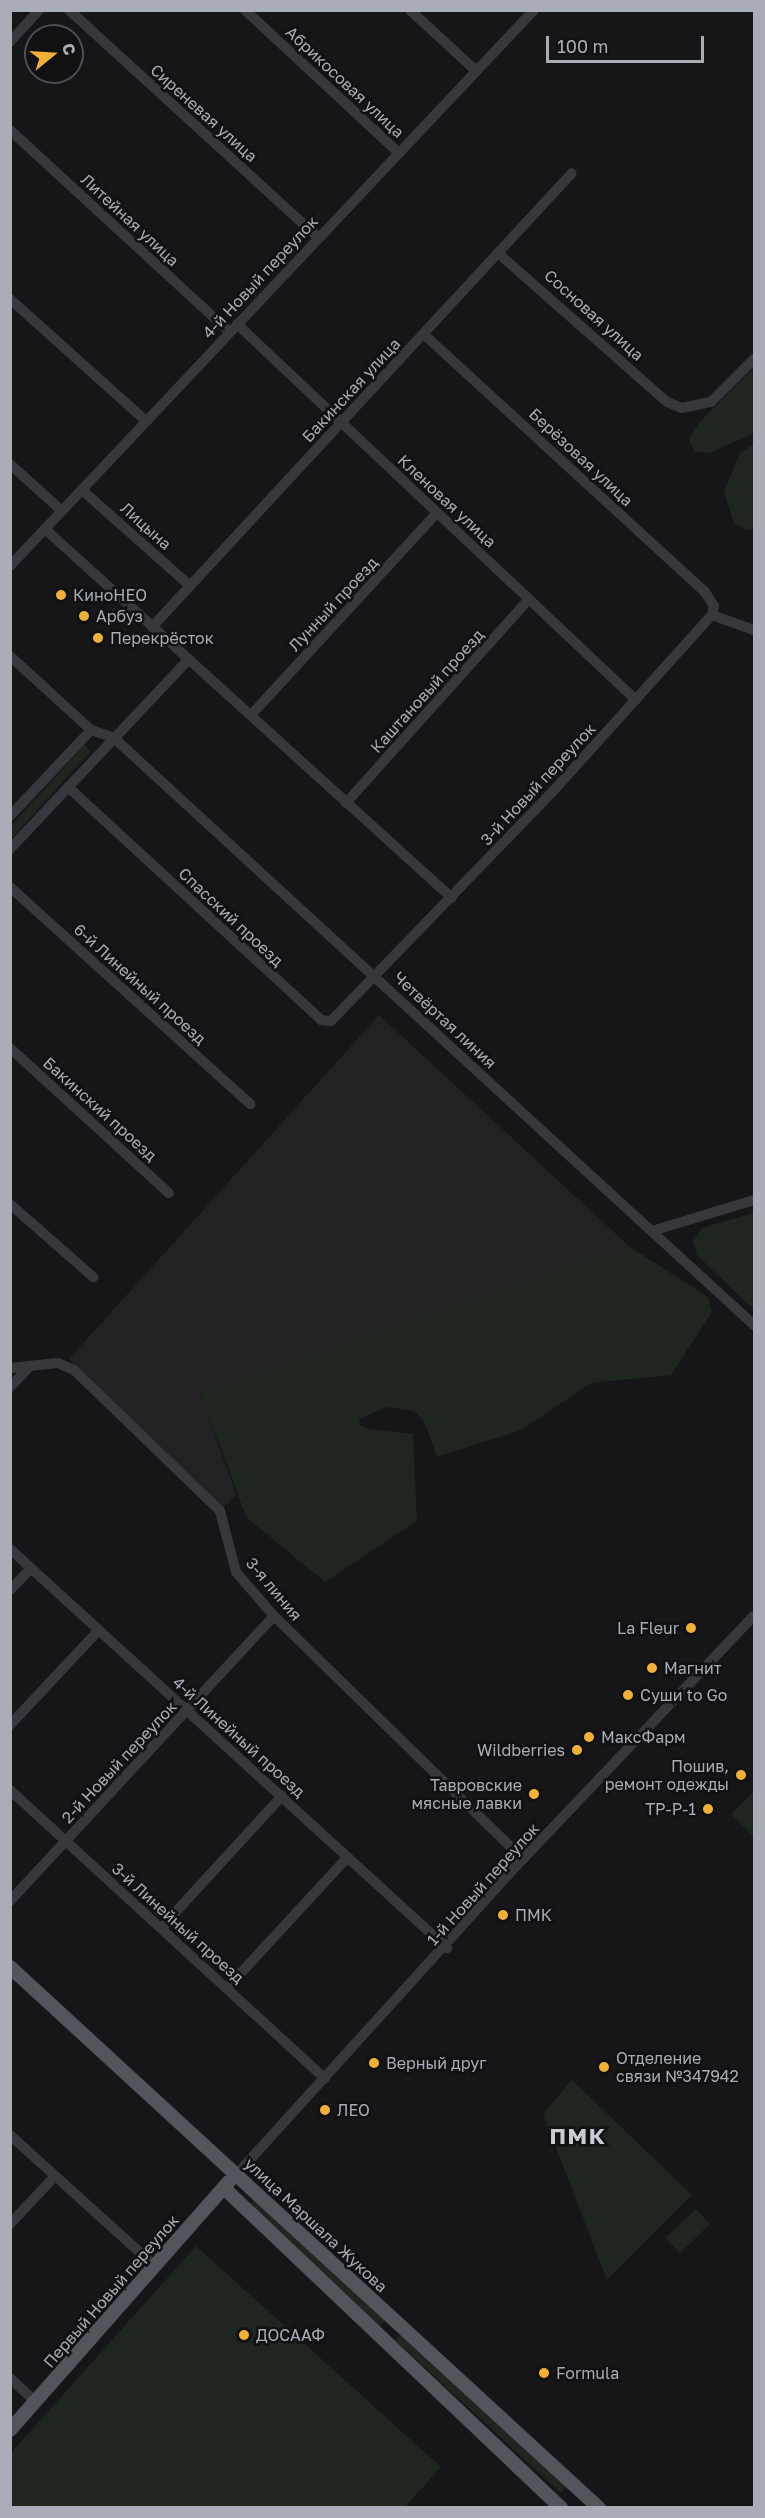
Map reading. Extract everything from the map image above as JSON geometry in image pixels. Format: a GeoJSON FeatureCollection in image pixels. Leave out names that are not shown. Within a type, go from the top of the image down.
{"type":"FeatureCollection","features":[{"type":"Feature","properties":{"kind":"main road","name":"улица Маршала Жукова"},"geometry":{"type":"LineString","coordinates":[[10,1967],[399,2323],[590,2504]]}},
{"type":"Feature","properties":{"kind":"main road","name":"Первый Новый переулок"},"geometry":{"type":"LineString","coordinates":[[10,2430],[237,2174]]}},
{"type":"Feature","properties":{"kind":"main road"},"geometry":{"type":"LineString","coordinates":[[224,2188],[561,2508]]}},
{"type":"Feature","properties":{"kind":"main road"},"geometry":{"type":"LineString","coordinates":[[383,2339],[399,2323]]}},
{"type":"Feature","properties":{"kind":"street"},"geometry":{"type":"LineString","coordinates":[[10,42],[39,10]]}},
{"type":"Feature","properties":{"kind":"street","name":"Сиреневая улица"},"geometry":{"type":"LineString","coordinates":[[69,10],[318,237]]}},
{"type":"Feature","properties":{"kind":"street","name":"Абрикосовая улица"},"geometry":{"type":"LineString","coordinates":[[245,10],[398,152]]}},
{"type":"Feature","properties":{"kind":"street"},"geometry":{"type":"LineString","coordinates":[[410,10],[475,70]]}},
{"type":"Feature","properties":{"kind":"street","name":"4-й Новый переулок"},"geometry":{"type":"LineString","coordinates":[[10,566],[534,10]]}},
{"type":"Feature","properties":{"kind":"street","name":"Литейная улица"},"geometry":{"type":"LineString","coordinates":[[10,130],[233,328]]}},
{"type":"Feature","properties":{"kind":"street","name":"Бакинская улица"},"geometry":{"type":"LineString","coordinates":[[152,627],[572,173]]}},
{"type":"Feature","properties":{"kind":"street","name":"Сосновая улица"},"geometry":{"type":"LineString","coordinates":[[498,253],[668,402],[692,409],[711,402],[754,360]]}},
{"type":"Feature","properties":{"kind":"street"},"geometry":{"type":"LineString","coordinates":[[10,299],[146,421]]}},
{"type":"Feature","properties":{"kind":"street","name":"Кленовая улица"},"geometry":{"type":"LineString","coordinates":[[233,328],[342,422],[636,700]]}},
{"type":"Feature","properties":{"kind":"street","name":"Берёзовая улица"},"geometry":{"type":"LineString","coordinates":[[423,334],[713,610]]}},
{"type":"Feature","properties":{"kind":"street"},"geometry":{"type":"LineString","coordinates":[[10,464],[62,511]]}},
{"type":"Feature","properties":{"kind":"street","name":"Лицына"},"geometry":{"type":"LineString","coordinates":[[82,490],[190,586]]}},
{"type":"Feature","properties":{"kind":"street","name":"Лунный проезд"},"geometry":{"type":"LineString","coordinates":[[250,716],[437,513]]}},
{"type":"Feature","properties":{"kind":"street"},"geometry":{"type":"LineString","coordinates":[[45,529],[452,898]]}},
{"type":"Feature","properties":{"kind":"street","name":"Каштановый проезд"},"geometry":{"type":"LineString","coordinates":[[346,802],[530,599]]}},
{"type":"Feature","properties":{"kind":"street"},"geometry":{"type":"LineString","coordinates":[[713,610],[754,630]]}},
{"type":"Feature","properties":{"kind":"street","name":"3-й Новый переулок"},"geometry":{"type":"LineString","coordinates":[[375,976],[452,898],[636,700],[713,610]]}},
{"type":"Feature","properties":{"kind":"street"},"geometry":{"type":"LineString","coordinates":[[10,656],[91,730],[114,738]]}},
{"type":"Feature","properties":{"kind":"street"},"geometry":{"type":"LineString","coordinates":[[10,849],[189,659]]}},
{"type":"Feature","properties":{"kind":"street"},"geometry":{"type":"LineString","coordinates":[[10,816],[91,730]]}},
{"type":"Feature","properties":{"kind":"street","name":"Четвёртая линия"},"geometry":{"type":"LineString","coordinates":[[114,738],[754,1325]]}},
{"type":"Feature","properties":{"kind":"street","name":"Спасский проезд"},"geometry":{"type":"LineString","coordinates":[[68,787],[321,1020],[338,1017],[375,976]]}},
{"type":"Feature","properties":{"kind":"street","name":"6-й Линейный проезд"},"geometry":{"type":"LineString","coordinates":[[10,887],[250,1104]]}},
{"type":"Feature","properties":{"kind":"street","name":"Бакинский проезд"},"geometry":{"type":"LineString","coordinates":[[10,1048],[169,1193]]}},
{"type":"Feature","properties":{"kind":"street"},"geometry":{"type":"LineString","coordinates":[[652,1231],[754,1200]]}},
{"type":"Feature","properties":{"kind":"street"},"geometry":{"type":"LineString","coordinates":[[10,1203],[93,1277]]}},
{"type":"Feature","properties":{"kind":"street","name":"3-я линия"},"geometry":{"type":"LineString","coordinates":[[10,1368],[58,1363],[74,1370],[220,1511],[236,1572],[274,1617],[523,1859]]}},
{"type":"Feature","properties":{"kind":"street"},"geometry":{"type":"LineString","coordinates":[[10,1387],[29,1367]]}},
{"type":"Feature","properties":{"kind":"street","name":"4-й Линейный проезд"},"geometry":{"type":"LineString","coordinates":[[10,1549],[447,1947]]}},
{"type":"Feature","properties":{"kind":"street"},"geometry":{"type":"LineString","coordinates":[[10,1590],[31,1568]]}},
{"type":"Feature","properties":{"kind":"street","name":"1-й Новый переулок"},"geometry":{"type":"LineString","coordinates":[[237,2174],[447,1947],[523,1859],[754,1616]]}},
{"type":"Feature","properties":{"kind":"street","name":"2-й Новый переулок"},"geometry":{"type":"LineString","coordinates":[[10,1901],[274,1617]]}},
{"type":"Feature","properties":{"kind":"street"},"geometry":{"type":"LineString","coordinates":[[10,1725],[99,1630]]}},
{"type":"Feature","properties":{"kind":"street","name":"3-й Линейный проезд"},"geometry":{"type":"LineString","coordinates":[[10,1790],[325,2079]]}},
{"type":"Feature","properties":{"kind":"street"},"geometry":{"type":"LineString","coordinates":[[161,1928],[282,1796]]}},
{"type":"Feature","properties":{"kind":"street"},"geometry":{"type":"LineString","coordinates":[[227,1988],[348,1857]]}},
{"type":"Feature","properties":{"kind":"street"},"geometry":{"type":"LineString","coordinates":[[10,2135],[154,2266]]}},
{"type":"Feature","properties":{"kind":"street"},"geometry":{"type":"LineString","coordinates":[[10,2224],[55,2176]]}},
{"type":"Feature","properties":{"kind":"street"},"geometry":{"type":"LineString","coordinates":[[10,2378],[36,2402]]}},
{"type":"Feature","properties":{"kind":"shaded area"},"geometry":{"type":"Polygon","coordinates":[[[754,368],[754,433],[710,453],[694,452],[689,439],[700,422],[754,368]]]}},
{"type":"Feature","properties":{"kind":"shaded area"},"geometry":{"type":"Polygon","coordinates":[[[754,444],[754,529],[748,530],[734,524],[724,492],[740,453],[754,444]]]}},
{"type":"Feature","properties":{"kind":"shaded area"},"geometry":{"type":"Polygon","coordinates":[[[84,745],[91,751],[11,839],[11,826],[84,745]]]}},
{"type":"Feature","properties":{"kind":"shaded area"},"geometry":{"type":"Polygon","coordinates":[[[379,1015],[630,1247],[621,1257],[201,1393],[236,1495],[223,1508],[69,1359],[379,1015]]]}},
{"type":"Feature","properties":{"kind":"shaded area"},"geometry":{"type":"Polygon","coordinates":[[[754,1213],[754,1310],[697,1255],[693,1241],[702,1228],[754,1213]]]}},
{"type":"Feature","properties":{"kind":"shaded area"},"geometry":{"type":"Polygon","coordinates":[[[630,1247],[708,1297],[712,1312],[671,1375],[591,1383],[521,1430],[437,1457],[424,1421],[414,1411],[387,1407],[360,1418],[359,1425],[370,1429],[413,1434],[417,1521],[325,1582],[246,1517],[201,1393],[612,1251],[621,1257],[630,1247]]]}},
{"type":"Feature","properties":{"kind":"shaded area"},"geometry":{"type":"Polygon","coordinates":[[[754,1791],[754,1837],[731,1814],[754,1791]]]}},
{"type":"Feature","properties":{"kind":"shaded area"},"geometry":{"type":"Polygon","coordinates":[[[572,2080],[692,2195],[607,2280],[543,2114],[572,2080]]]}},
{"type":"Feature","properties":{"kind":"shaded area"},"geometry":{"type":"Polygon","coordinates":[[[256,2198],[388,2318],[379,2327],[248,2206],[256,2198]]]}},
{"type":"Feature","properties":{"kind":"shaded area"},"geometry":{"type":"Polygon","coordinates":[[[696,2209],[710,2224],[680,2253],[665,2238],[696,2209]]]}},
{"type":"Feature","properties":{"kind":"shaded area"},"geometry":{"type":"Polygon","coordinates":[[[196,2246],[441,2467],[405,2507],[11,2507],[11,2453],[196,2246]]]}},
{"type":"Feature","properties":{"kind":"shaded area"},"geometry":{"type":"Polygon","coordinates":[[[403,2332],[568,2485],[561,2493],[395,2340],[403,2332]]]}},
{"type":"Feature","properties":{"kind":"place","name":"КиноНЕО"},"geometry":{"type":"Point","coordinates":[61,595]}},
{"type":"Feature","properties":{"kind":"place","name":"Арбуз"},"geometry":{"type":"Point","coordinates":[84,616]}},
{"type":"Feature","properties":{"kind":"place","name":"Перекрёсток"},"geometry":{"type":"Point","coordinates":[98,638]}},
{"type":"Feature","properties":{"kind":"place","name":"La Fleur"},"geometry":{"type":"Point","coordinates":[691,1628]}},
{"type":"Feature","properties":{"kind":"place","name":"Магнит"},"geometry":{"type":"Point","coordinates":[652,1668]}},
{"type":"Feature","properties":{"kind":"place","name":"Суши to Go"},"geometry":{"type":"Point","coordinates":[628,1695]}},
{"type":"Feature","properties":{"kind":"place","name":"МаксФарм"},"geometry":{"type":"Point","coordinates":[589,1737]}},
{"type":"Feature","properties":{"kind":"place","name":"Wildberries"},"geometry":{"type":"Point","coordinates":[577,1750]}},
{"type":"Feature","properties":{"kind":"place","name":"Пошив, ремонт одежды"},"geometry":{"type":"Point","coordinates":[741,1775]}},
{"type":"Feature","properties":{"kind":"place","name":"Тавровские мясные лавки"},"geometry":{"type":"Point","coordinates":[534,1794]}},
{"type":"Feature","properties":{"kind":"place","name":"ТР-Р-1"},"geometry":{"type":"Point","coordinates":[708,1809]}},
{"type":"Feature","properties":{"kind":"place","name":"ПМК"},"geometry":{"type":"Point","coordinates":[503,1915]}},
{"type":"Feature","properties":{"kind":"place","name":"Верный друг"},"geometry":{"type":"Point","coordinates":[374,2063]}},
{"type":"Feature","properties":{"kind":"place","name":"Отделение связи №347942"},"geometry":{"type":"Point","coordinates":[604,2067]}},
{"type":"Feature","properties":{"kind":"place","name":"ЛЕО"},"geometry":{"type":"Point","coordinates":[325,2110]}},
{"type":"Feature","properties":{"kind":"place","name":"ДОСААФ"},"geometry":{"type":"Point","coordinates":[244,2335]}},
{"type":"Feature","properties":{"kind":"place","name":"Formula"},"geometry":{"type":"Point","coordinates":[544,2373]}},
{"type":"Feature","properties":{"kind":"district","name":"ПМК"},"geometry":{"type":"Point","coordinates":[578,2136]}}]}
